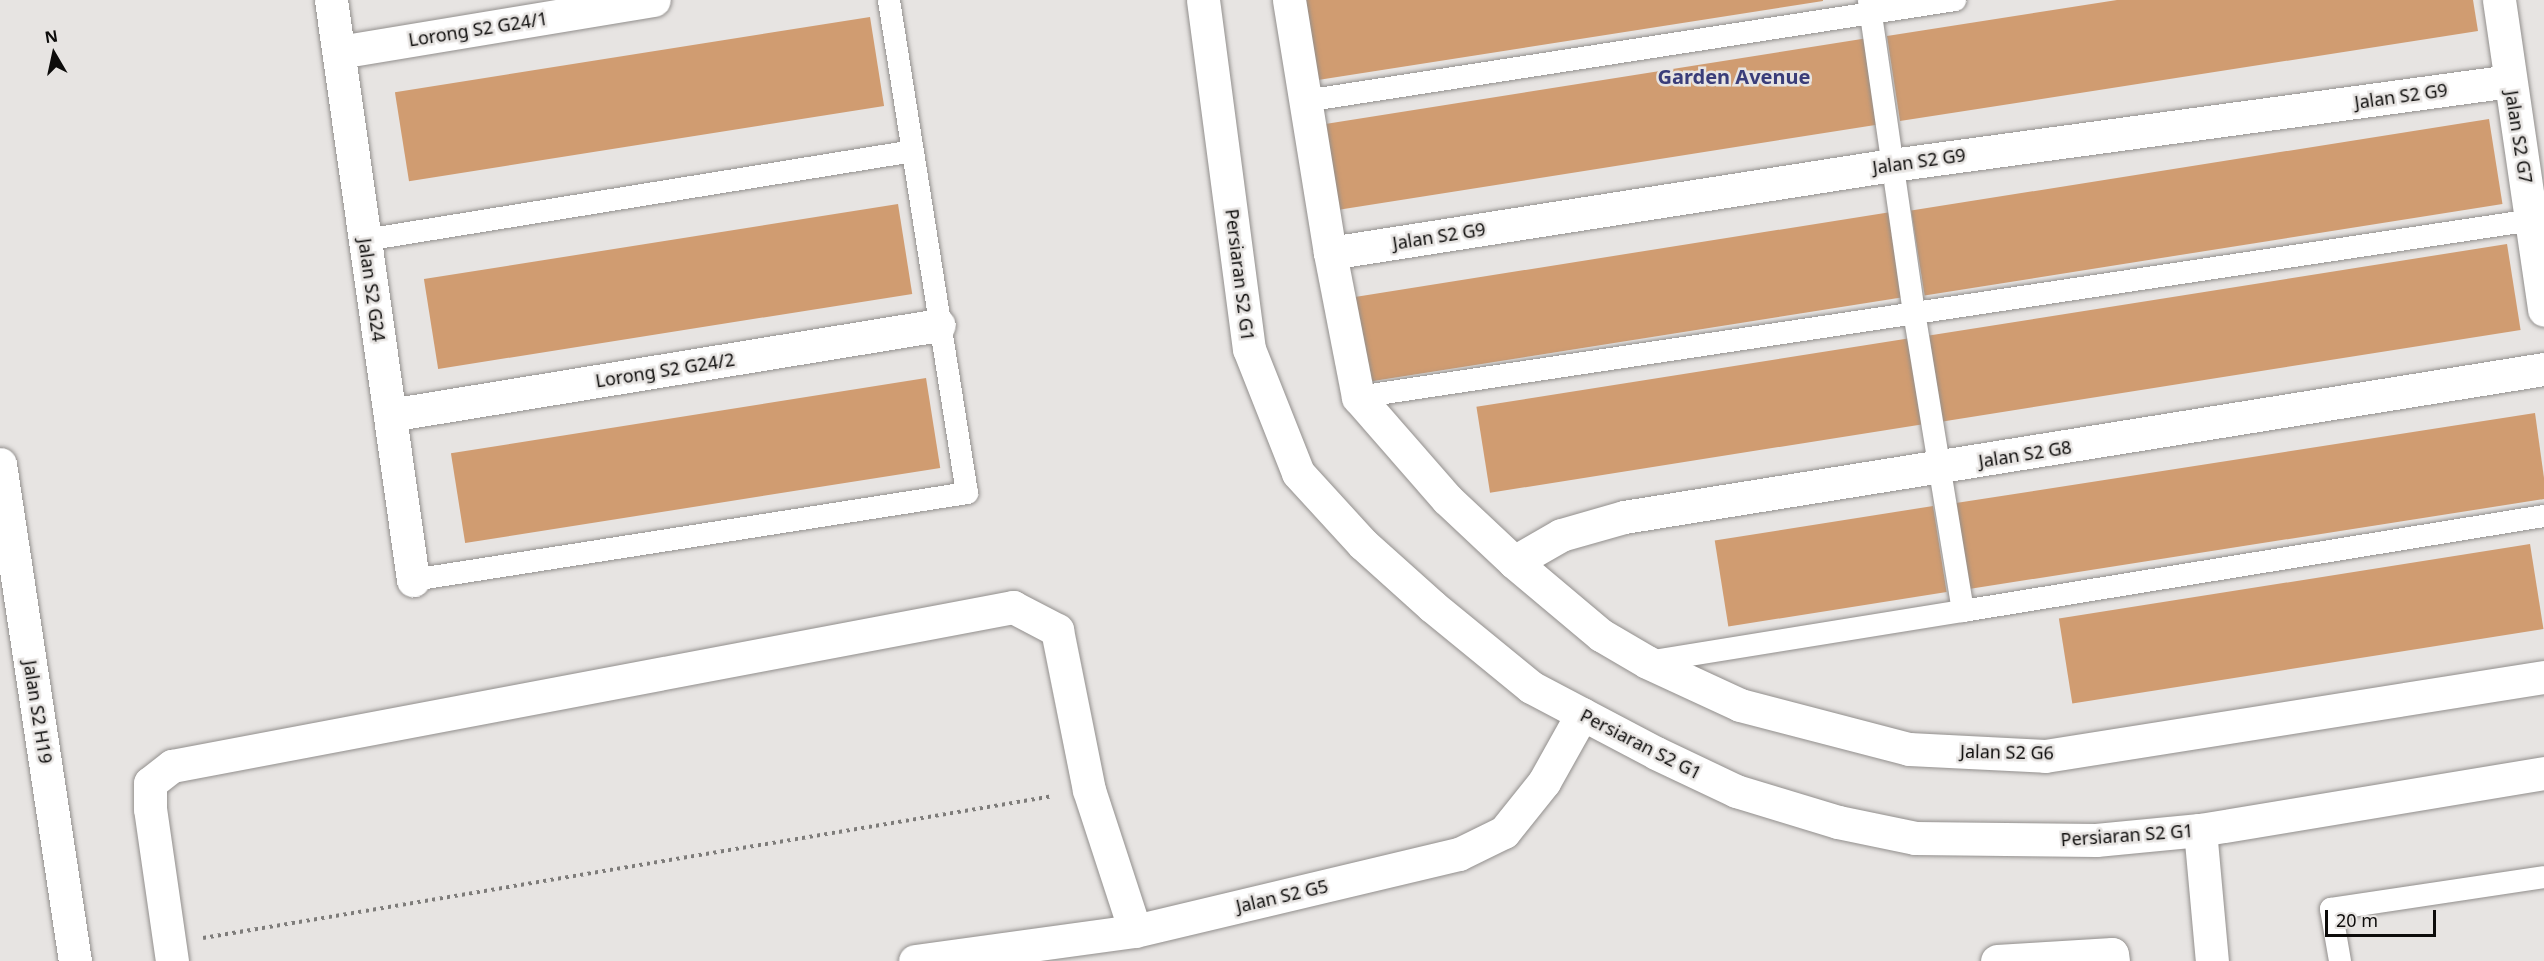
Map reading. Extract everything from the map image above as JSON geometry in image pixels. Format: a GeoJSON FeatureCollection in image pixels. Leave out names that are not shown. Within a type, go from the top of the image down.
{"type":"FeatureCollection","features":[{"type":"Feature","properties":{"kind":"street","name":"Jalan S2 G24"},"geometry":{"type":"LineString","coordinates":[[331,0],[413,580]]}},
{"type":"Feature","properties":{"kind":"street","name":"Lorong S2 G24/1"},"geometry":{"type":"LineString","coordinates":[[339,52],[654,0]]}},
{"type":"Feature","properties":{"kind":"street","name":"Persiaran S2 G1"},"geometry":{"type":"LineString","coordinates":[[1203,0],[1249,349],[1298,473],[1363,544],[1432,606],[1532,687],[1656,753],[1736,791],[1838,822],[1915,838],[2096,840],[2200,830],[2544,773]]}},
{"type":"Feature","properties":{"kind":"street"},"geometry":{"type":"LineString","coordinates":[[1289,0],[1330,253],[1358,397]]}},
{"type":"Feature","properties":{"kind":"street","name":"Jalan S2 G7"},"geometry":{"type":"LineString","coordinates":[[2499,0],[2544,310]]}},
{"type":"Feature","properties":{"kind":"street","name":"Jalan S2 G9"},"geometry":{"type":"LineString","coordinates":[[1330,253],[1892,165],[2510,81]]}},
{"type":"Feature","properties":{"kind":"street","name":"Lorong S2 G24/2"},"geometry":{"type":"LineString","coordinates":[[390,415],[939,325]]}},
{"type":"Feature","properties":{"kind":"street","name":"Jalan S2 G8"},"geometry":{"type":"LineString","coordinates":[[1514,562],[1561,535],[1624,517],[2544,369]]}},
{"type":"Feature","properties":{"kind":"street","name":"Jalan S2 G6"},"geometry":{"type":"LineString","coordinates":[[1358,397],[1447,500],[1514,562],[1601,635],[1647,662],[1740,705],[1909,749],[2045,756],[2544,677]]}},
{"type":"Feature","properties":{"kind":"street","name":"Jalan S2 H19"},"geometry":{"type":"LineString","coordinates":[[0,464],[75,961]]}},
{"type":"Feature","properties":{"kind":"street"},"geometry":{"type":"LineString","coordinates":[[170,952],[150,809],[150,783],[172,766],[1013,607],[1057,630],[1089,790],[1135,931]]}},
{"type":"Feature","properties":{"kind":"street","name":"Jalan S2 G5"},"geometry":{"type":"LineString","coordinates":[[915,961],[1135,931],[1459,854],[1504,832],[1544,782],[1582,714]]}},
{"type":"Feature","properties":{"kind":"street"},"geometry":{"type":"LineString","coordinates":[[2200,830],[2212,961]]}},
{"type":"Feature","properties":{"kind":"street"},"geometry":{"type":"LineString","coordinates":[[1997,961],[2112,954],[2113,961]]}},
{"type":"Feature","properties":{"kind":"lane"},"geometry":{"type":"LineString","coordinates":[[413,580],[967,493],[889,0]]}},
{"type":"Feature","properties":{"kind":"lane"},"geometry":{"type":"LineString","coordinates":[[1305,101],[1870,6],[1955,0]]}},
{"type":"Feature","properties":{"kind":"lane"},"geometry":{"type":"LineString","coordinates":[[1870,6],[1914,313],[1963,611]]}},
{"type":"Feature","properties":{"kind":"lane"},"geometry":{"type":"LineString","coordinates":[[365,240],[913,151]]}},
{"type":"Feature","properties":{"kind":"lane"},"geometry":{"type":"LineString","coordinates":[[1358,397],[2532,220]]}},
{"type":"Feature","properties":{"kind":"lane"},"geometry":{"type":"LineString","coordinates":[[1647,662],[2544,516]]}},
{"type":"Feature","properties":{"kind":"lane"},"geometry":{"type":"LineString","coordinates":[[2340,961],[2331,909],[2544,877]]}},
{"type":"Feature","properties":{"kind":"path"},"geometry":{"type":"LineString","coordinates":[[170,952],[1089,790]]}},
{"type":"Feature","properties":{"kind":"building"},"geometry":{"type":"Polygon","coordinates":[[[1306,0],[1823,0],[1823,1],[1318,80],[1306,0]]]}},
{"type":"Feature","properties":{"kind":"building"},"geometry":{"type":"Polygon","coordinates":[[[2117,0],[2473,0],[2478,31],[1900,121],[1887,36],[2117,0]]]}},
{"type":"Feature","properties":{"kind":"building"},"geometry":{"type":"Polygon","coordinates":[[[870,17],[884,106],[409,181],[395,92],[870,17]]]}},
{"type":"Feature","properties":{"kind":"building"},"geometry":{"type":"Polygon","coordinates":[[[1868,38],[1882,124],[1337,210],[1324,124],[1868,38]]]}},
{"type":"Feature","properties":{"kind":"building"},"geometry":{"type":"Polygon","coordinates":[[[2489,119],[2502,204],[1925,295],[1911,211],[2489,119]]]}},
{"type":"Feature","properties":{"kind":"building"},"geometry":{"type":"Polygon","coordinates":[[[898,204],[912,294],[438,369],[424,279],[898,204]]]}},
{"type":"Feature","properties":{"kind":"building"},"geometry":{"type":"Polygon","coordinates":[[[1891,212],[1904,297],[1362,383],[1349,298],[1891,212]]]}},
{"type":"Feature","properties":{"kind":"building"},"geometry":{"type":"Polygon","coordinates":[[[2507,244],[2521,330],[1943,421],[1929,336],[2507,244]]]}},
{"type":"Feature","properties":{"kind":"building"},"geometry":{"type":"Polygon","coordinates":[[[1911,338],[1925,424],[1490,493],[1476,407],[1911,338]]]}},
{"type":"Feature","properties":{"kind":"building"},"geometry":{"type":"Polygon","coordinates":[[[926,378],[940,468],[465,543],[451,453],[926,378]]]}},
{"type":"Feature","properties":{"kind":"building"},"geometry":{"type":"Polygon","coordinates":[[[2535,413],[2544,478],[2544,499],[1969,589],[1956,503],[2535,413]]]}},
{"type":"Feature","properties":{"kind":"building"},"geometry":{"type":"Polygon","coordinates":[[[1933,506],[1947,592],[1728,627],[1715,541],[1933,506]]]}},
{"type":"Feature","properties":{"kind":"building"},"geometry":{"type":"Polygon","coordinates":[[[2530,544],[2543,629],[2072,704],[2059,619],[2530,544]]]}},
{"type":"Feature","properties":{"kind":"district","name":"Garden Avenue"},"geometry":{"type":"Point","coordinates":[1734,76]}}]}
